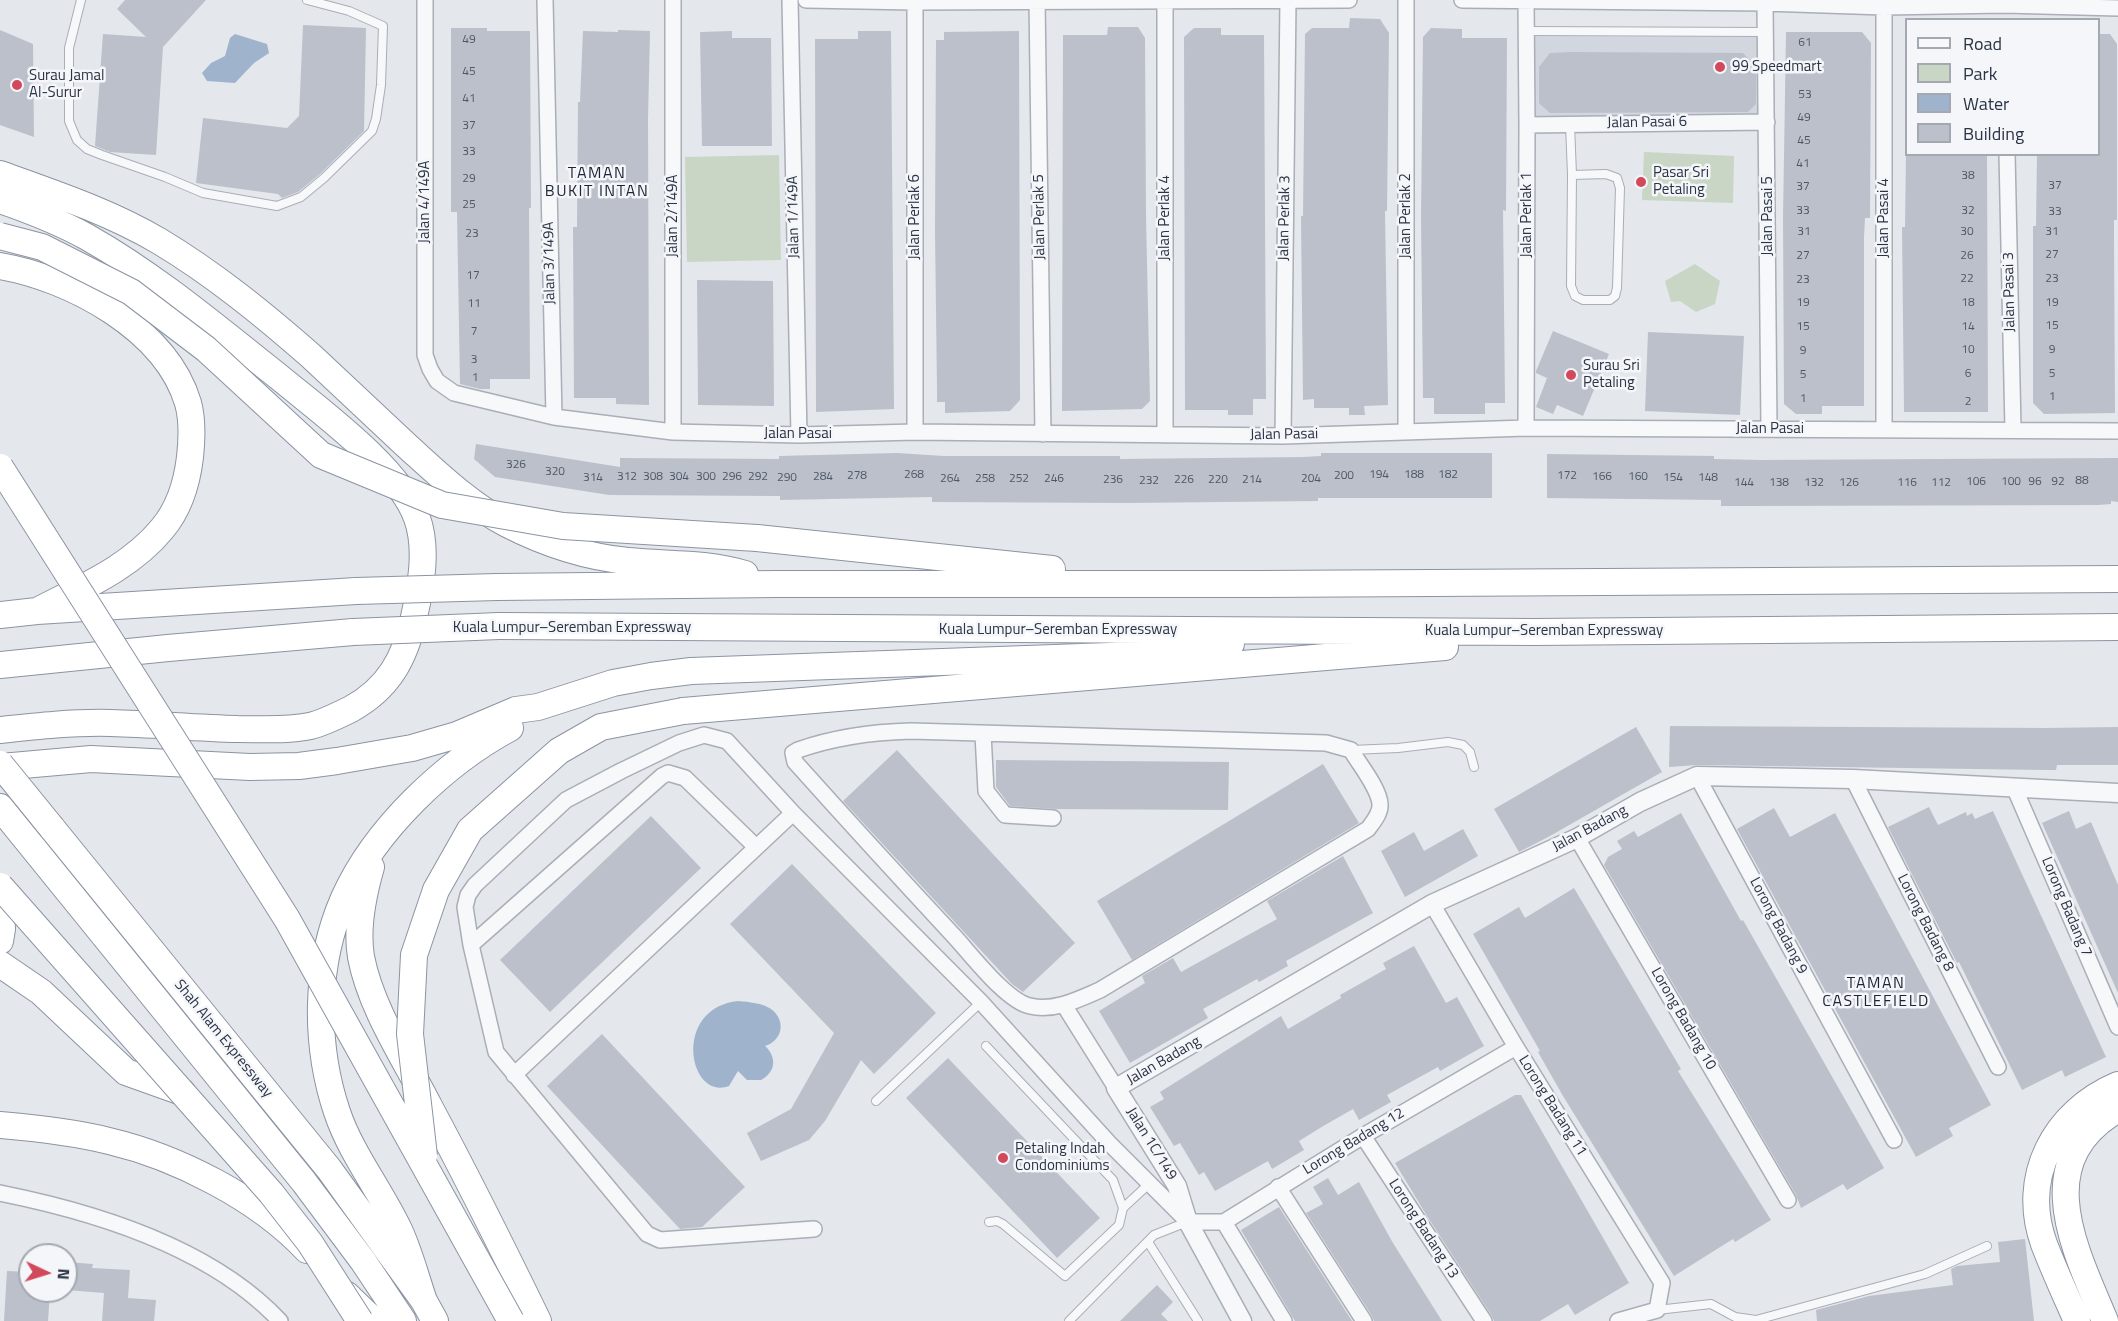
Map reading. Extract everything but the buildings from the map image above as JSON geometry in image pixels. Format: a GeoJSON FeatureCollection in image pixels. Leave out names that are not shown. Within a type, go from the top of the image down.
{"type":"FeatureCollection","features":[{"type":"Feature","properties":{"kind":"highway"},"geometry":{"type":"LineString","coordinates":[[0,174],[59,195],[117,220],[158,240],[202,269],[254,306],[468,499],[505,523],[539,540],[581,552],[626,561],[702,565],[736,571],[777,584]]}},
{"type":"Feature","properties":{"kind":"highway"},"geometry":{"type":"LineString","coordinates":[[0,200],[86,237],[137,269],[193,308],[307,400],[374,458],[403,490],[417,519],[422,548],[421,588],[411,633],[400,663],[380,689],[351,709],[322,722],[312,726],[275,730],[107,723],[64,724],[0,730]]}},
{"type":"Feature","properties":{"kind":"highway"},"geometry":{"type":"LineString","coordinates":[[0,236],[42,247],[131,292],[206,349],[321,455],[442,505],[563,526],[757,538],[1194,584]]}},
{"type":"Feature","properties":{"kind":"highway"},"geometry":{"type":"LineString","coordinates":[[0,266],[23,271],[67,287],[106,309],[141,333],[157,349],[181,386],[188,403],[192,426],[189,468],[183,490],[175,510],[164,527],[133,558],[37,611]]}},
{"type":"Feature","properties":{"kind":"highway"},"geometry":{"type":"LineString","coordinates":[[0,467],[287,919],[511,1321]]}},
{"type":"Feature","properties":{"kind":"highway"},"geometry":{"type":"LineString","coordinates":[[0,615],[356,591],[497,587],[2118,579]]}},
{"type":"Feature","properties":{"kind":"highway","name":"Kuala Lumpur–Seremban Expressway"},"geometry":{"type":"LineString","coordinates":[[0,665],[353,632],[499,626],[1333,632],[2118,627]]}},
{"type":"Feature","properties":{"kind":"highway"},"geometry":{"type":"LineString","coordinates":[[0,765],[91,759],[250,767],[300,766],[374,756],[412,748],[457,735],[516,710],[538,707],[613,683],[651,676],[691,671],[1138,655],[1333,632]]}},
{"type":"Feature","properties":{"kind":"highway"},"geometry":{"type":"LineString","coordinates":[[425,1167],[410,1034],[414,955],[436,890],[470,830],[559,752],[601,727],[683,711],[1490,643],[1534,632]]}},
{"type":"Feature","properties":{"kind":"highway"},"geometry":{"type":"LineString","coordinates":[[430,1311],[401,1233],[341,1124],[328,1080],[321,1013],[326,954],[345,897],[380,841],[404,810],[423,791],[484,742],[517,724],[538,707]]}},
{"type":"Feature","properties":{"kind":"highway","name":"Shah Alam Expressway"},"geometry":{"type":"LineString","coordinates":[[0,765],[329,1169],[430,1311]]}},
{"type":"Feature","properties":{"kind":"highway","name":"Shah Alam Expressway"},"geometry":{"type":"LineString","coordinates":[[0,807],[304,1182],[363,1261],[403,1321]]}},
{"type":"Feature","properties":{"kind":"highway"},"geometry":{"type":"LineString","coordinates":[[380,841],[365,889],[360,937],[361,956],[373,999],[468,1179],[538,1321]]}},
{"type":"Feature","properties":{"kind":"highway"},"geometry":{"type":"LineString","coordinates":[[0,886],[278,1201],[310,1243],[360,1321]]}},
{"type":"Feature","properties":{"kind":"highway"},"geometry":{"type":"LineString","coordinates":[[0,893],[2,929],[0,941]]}},
{"type":"Feature","properties":{"kind":"highway"},"geometry":{"type":"LineString","coordinates":[[0,964],[41,992],[126,1072],[182,1092]]}},
{"type":"Feature","properties":{"kind":"highway"},"geometry":{"type":"LineString","coordinates":[[2077,1321],[2044,1244],[2040,1226],[2038,1181],[2052,1141],[2064,1123],[2096,1096],[2118,1085]]}},
{"type":"Feature","properties":{"kind":"highway"},"geometry":{"type":"LineString","coordinates":[[2106,1321],[2074,1246],[2066,1209],[2065,1190],[2069,1169],[2076,1151],[2087,1134],[2098,1122],[2118,1109]]}},
{"type":"Feature","properties":{"kind":"highway"},"geometry":{"type":"LineString","coordinates":[[0,1125],[73,1133],[110,1141],[172,1163],[217,1183],[249,1203],[301,1243],[354,1302],[377,1321]]}},
{"type":"Feature","properties":{"kind":"street","name":"Jalan 4/149A"},"geometry":{"type":"LineString","coordinates":[[425,0],[425,355],[437,381],[454,393]]}},
{"type":"Feature","properties":{"kind":"street","name":"Jalan 3/149A"},"geometry":{"type":"LineString","coordinates":[[545,0],[554,417]]}},
{"type":"Feature","properties":{"kind":"street","name":"Jalan 2/149A"},"geometry":{"type":"LineString","coordinates":[[673,0],[673,432]]}},
{"type":"Feature","properties":{"kind":"street","name":"Jalan 1/149A"},"geometry":{"type":"LineString","coordinates":[[790,0],[799,435]]}},
{"type":"Feature","properties":{"kind":"street"},"geometry":{"type":"LineString","coordinates":[[806,0],[915,2],[1349,0]]}},
{"type":"Feature","properties":{"kind":"street","name":"Jalan Perlak 3"},"geometry":{"type":"LineString","coordinates":[[1283,436],[1288,0]]}},
{"type":"Feature","properties":{"kind":"street","name":"Jalan Perlak 2"},"geometry":{"type":"LineString","coordinates":[[1406,0],[1406,432]]}},
{"type":"Feature","properties":{"kind":"street"},"geometry":{"type":"LineString","coordinates":[[1462,0],[1765,3],[1884,7],[2118,8]]}},
{"type":"Feature","properties":{"kind":"street","name":"Jalan Perlak 5"},"geometry":{"type":"LineString","coordinates":[[1037,1],[1042,434]]}},
{"type":"Feature","properties":{"kind":"street","name":"Jalan Perlak 1"},"geometry":{"type":"LineString","coordinates":[[1526,1],[1526,428]]}},
{"type":"Feature","properties":{"kind":"street","name":"Jalan Perlak 6"},"geometry":{"type":"LineString","coordinates":[[915,2],[915,432]]}},
{"type":"Feature","properties":{"kind":"street","name":"Jalan Perlak 4"},"geometry":{"type":"LineString","coordinates":[[1165,2],[1165,435]]}},
{"type":"Feature","properties":{"kind":"street","name":"Jalan Pasai 5"},"geometry":{"type":"LineString","coordinates":[[1765,3],[1769,429]]}},
{"type":"Feature","properties":{"kind":"street","name":"Jalan Pasai 4"},"geometry":{"type":"LineString","coordinates":[[1884,7],[1884,430]]}},
{"type":"Feature","properties":{"kind":"street","name":"Jalan Pasai 6"},"geometry":{"type":"LineString","coordinates":[[1527,124],[1767,122]]}},
{"type":"Feature","properties":{"kind":"street","name":"Jalan Pasai 3"},"geometry":{"type":"LineString","coordinates":[[2007,156],[2013,429]]}},
{"type":"Feature","properties":{"kind":"street","name":"Jalan Pasai"},"geometry":{"type":"LineString","coordinates":[[454,393],[554,417],[673,432],[799,435],[915,432],[1283,436],[1526,428],[2118,431]]}},
{"type":"Feature","properties":{"kind":"street"},"geometry":{"type":"LineString","coordinates":[[875,732],[983,734],[1326,743],[1351,750],[1377,792],[1380,805],[1376,819],[1368,828],[1100,990],[1064,1005],[1032,1007],[1007,992],[850,824],[792,758],[793,753],[809,746],[832,739],[875,732]]}},
{"type":"Feature","properties":{"kind":"street"},"geometry":{"type":"LineString","coordinates":[[983,734],[986,791],[994,803],[1005,815],[1053,818]]}},
{"type":"Feature","properties":{"kind":"street"},"geometry":{"type":"LineString","coordinates":[[814,1229],[660,1240],[647,1234],[496,1052],[471,945],[465,906],[474,885],[566,800],[680,743],[704,735],[727,741],[793,813],[981,1002],[1109,1143],[1188,1222],[1224,1222],[1284,1321]]}},
{"type":"Feature","properties":{"kind":"street"},"geometry":{"type":"LineString","coordinates":[[471,945],[668,773],[685,778],[756,847]]}},
{"type":"Feature","properties":{"kind":"street","name":"Jalan Badang"},"geometry":{"type":"LineString","coordinates":[[1116,1088],[1432,904],[1577,838],[1640,802],[1697,776],[1853,780],[2118,793]]}},
{"type":"Feature","properties":{"kind":"street","name":"Lorong Badang 9"},"geometry":{"type":"LineString","coordinates":[[1697,776],[1893,1140]]}},
{"type":"Feature","properties":{"kind":"street","name":"Lorong Badang 8"},"geometry":{"type":"LineString","coordinates":[[1853,780],[1998,1067]]}},
{"type":"Feature","properties":{"kind":"street","name":"Lorong Badang 7"},"geometry":{"type":"LineString","coordinates":[[2014,787],[2118,1027]]}},
{"type":"Feature","properties":{"kind":"street"},"geometry":{"type":"LineString","coordinates":[[514,1075],[793,813]]}},
{"type":"Feature","properties":{"kind":"street","name":"Lorong Badang 10"},"geometry":{"type":"LineString","coordinates":[[1577,838],[1788,1200]]}},
{"type":"Feature","properties":{"kind":"street","name":"Lorong Badang 11"},"geometry":{"type":"LineString","coordinates":[[1432,904],[1516,1047],[1662,1283],[1657,1310]]}},
{"type":"Feature","properties":{"kind":"street","name":"Jalan 1C/149"},"geometry":{"type":"LineString","coordinates":[[1064,1005],[1177,1186],[1188,1222],[1242,1321]]}},
{"type":"Feature","properties":{"kind":"street","name":"Lorong Badang 12"},"geometry":{"type":"LineString","coordinates":[[1224,1222],[1363,1136],[1516,1047]]}},
{"type":"Feature","properties":{"kind":"street","name":"Lorong Badang 13"},"geometry":{"type":"LineString","coordinates":[[1363,1136],[1484,1321]]}},
{"type":"Feature","properties":{"kind":"street"},"geometry":{"type":"LineString","coordinates":[[1278,1188],[1364,1321]]}},
{"type":"Feature","properties":{"kind":"street"},"geometry":{"type":"LineString","coordinates":[[0,1193],[109,1221],[150,1236],[184,1253],[244,1289],[267,1307],[280,1321]]}},
{"type":"Feature","properties":{"kind":"street"},"geometry":{"type":"LineString","coordinates":[[1618,1321],[1657,1310]]}},
{"type":"Feature","properties":{"kind":"lane"},"geometry":{"type":"LineString","coordinates":[[81,0],[69,48],[69,122],[77,140],[87,149],[203,193],[277,206],[301,196],[324,178],[372,131],[376,119],[381,85],[383,26],[349,11],[308,0]]}},
{"type":"Feature","properties":{"kind":"lane"},"geometry":{"type":"LineString","coordinates":[[1526,31],[1766,32]]}},
{"type":"Feature","properties":{"kind":"lane"},"geometry":{"type":"LineString","coordinates":[[1570,124],[1571,286],[1575,296],[1583,300],[1610,300],[1615,296],[1617,288],[1620,188],[1617,178],[1606,174],[1572,175]]}},
{"type":"Feature","properties":{"kind":"lane"},"geometry":{"type":"LineString","coordinates":[[1351,750],[1398,748],[1448,741],[1463,745],[1470,752],[1474,766]]}},
{"type":"Feature","properties":{"kind":"lane"},"geometry":{"type":"LineString","coordinates":[[876,1101],[981,1002]]}},
{"type":"Feature","properties":{"kind":"lane"},"geometry":{"type":"LineString","coordinates":[[986,1046],[1113,1180],[1123,1208],[1119,1225],[1065,1276],[1003,1224],[997,1221],[989,1222]]}},
{"type":"Feature","properties":{"kind":"lane"},"geometry":{"type":"LineString","coordinates":[[1123,1208],[1150,1183]]}},
{"type":"Feature","properties":{"kind":"lane"},"geometry":{"type":"LineString","coordinates":[[1070,1321],[1154,1235],[1188,1222]]}},
{"type":"Feature","properties":{"kind":"lane"},"geometry":{"type":"LineString","coordinates":[[1148,1242],[1198,1321]]}},
{"type":"Feature","properties":{"kind":"lane"},"geometry":{"type":"LineString","coordinates":[[1657,1310],[1711,1304],[1735,1317],[1756,1320],[1925,1274],[1987,1246]]}},
{"type":"Feature","properties":{"kind":"shaded area"},"geometry":{"type":"Polygon","coordinates":[[[1532,36],[1759,37],[1760,117],[1534,118],[1532,36]]]}},
{"type":"Feature","properties":{"kind":"green space"},"geometry":{"type":"Polygon","coordinates":[[[1644,152],[1734,156],[1733,203],[1642,200],[1644,152]]]}},
{"type":"Feature","properties":{"kind":"green space"},"geometry":{"type":"Polygon","coordinates":[[[779,155],[781,260],[687,262],[685,157],[779,155]]]}},
{"type":"Feature","properties":{"kind":"green space"},"geometry":{"type":"Polygon","coordinates":[[[1695,264],[1720,281],[1715,304],[1696,312],[1680,301],[1671,302],[1665,281],[1695,264]]]}},
{"type":"Feature","properties":{"kind":"water"},"geometry":{"type":"Polygon","coordinates":[[[235,34],[267,44],[269,53],[254,63],[235,83],[207,81],[202,73],[211,63],[225,56],[230,38],[235,34]]]}},
{"type":"Feature","properties":{"kind":"water"},"geometry":{"type":"Polygon","coordinates":[[[738,1001],[767,1007],[779,1019],[781,1025],[779,1035],[765,1046],[772,1055],[772,1069],[761,1080],[747,1080],[738,1071],[729,1086],[715,1087],[704,1080],[696,1068],[693,1052],[695,1035],[703,1019],[717,1007],[738,1001]]]}},
{"type":"Feature","properties":{"kind":"place","name":"99 Speedmart"},"geometry":{"type":"Point","coordinates":[1720,67]}},
{"type":"Feature","properties":{"kind":"place","name":"Surau Jamal Al-Surur"},"geometry":{"type":"Point","coordinates":[17,85]}},
{"type":"Feature","properties":{"kind":"place","name":"Pasar Sri Petaling"},"geometry":{"type":"Point","coordinates":[1641,182]}},
{"type":"Feature","properties":{"kind":"place","name":"Surau Sri Petaling"},"geometry":{"type":"Point","coordinates":[1571,375]}},
{"type":"Feature","properties":{"kind":"place","name":"Petaling Indah Condominiums"},"geometry":{"type":"Point","coordinates":[1003,1158]}},
{"type":"Feature","properties":{"kind":"district","name":"TAMAN BUKIT INTAN"},"geometry":{"type":"Point","coordinates":[597,183]}},
{"type":"Feature","properties":{"kind":"district","name":"TAMAN CASTLEFIELD"},"geometry":{"type":"Point","coordinates":[1876,993]}}]}
